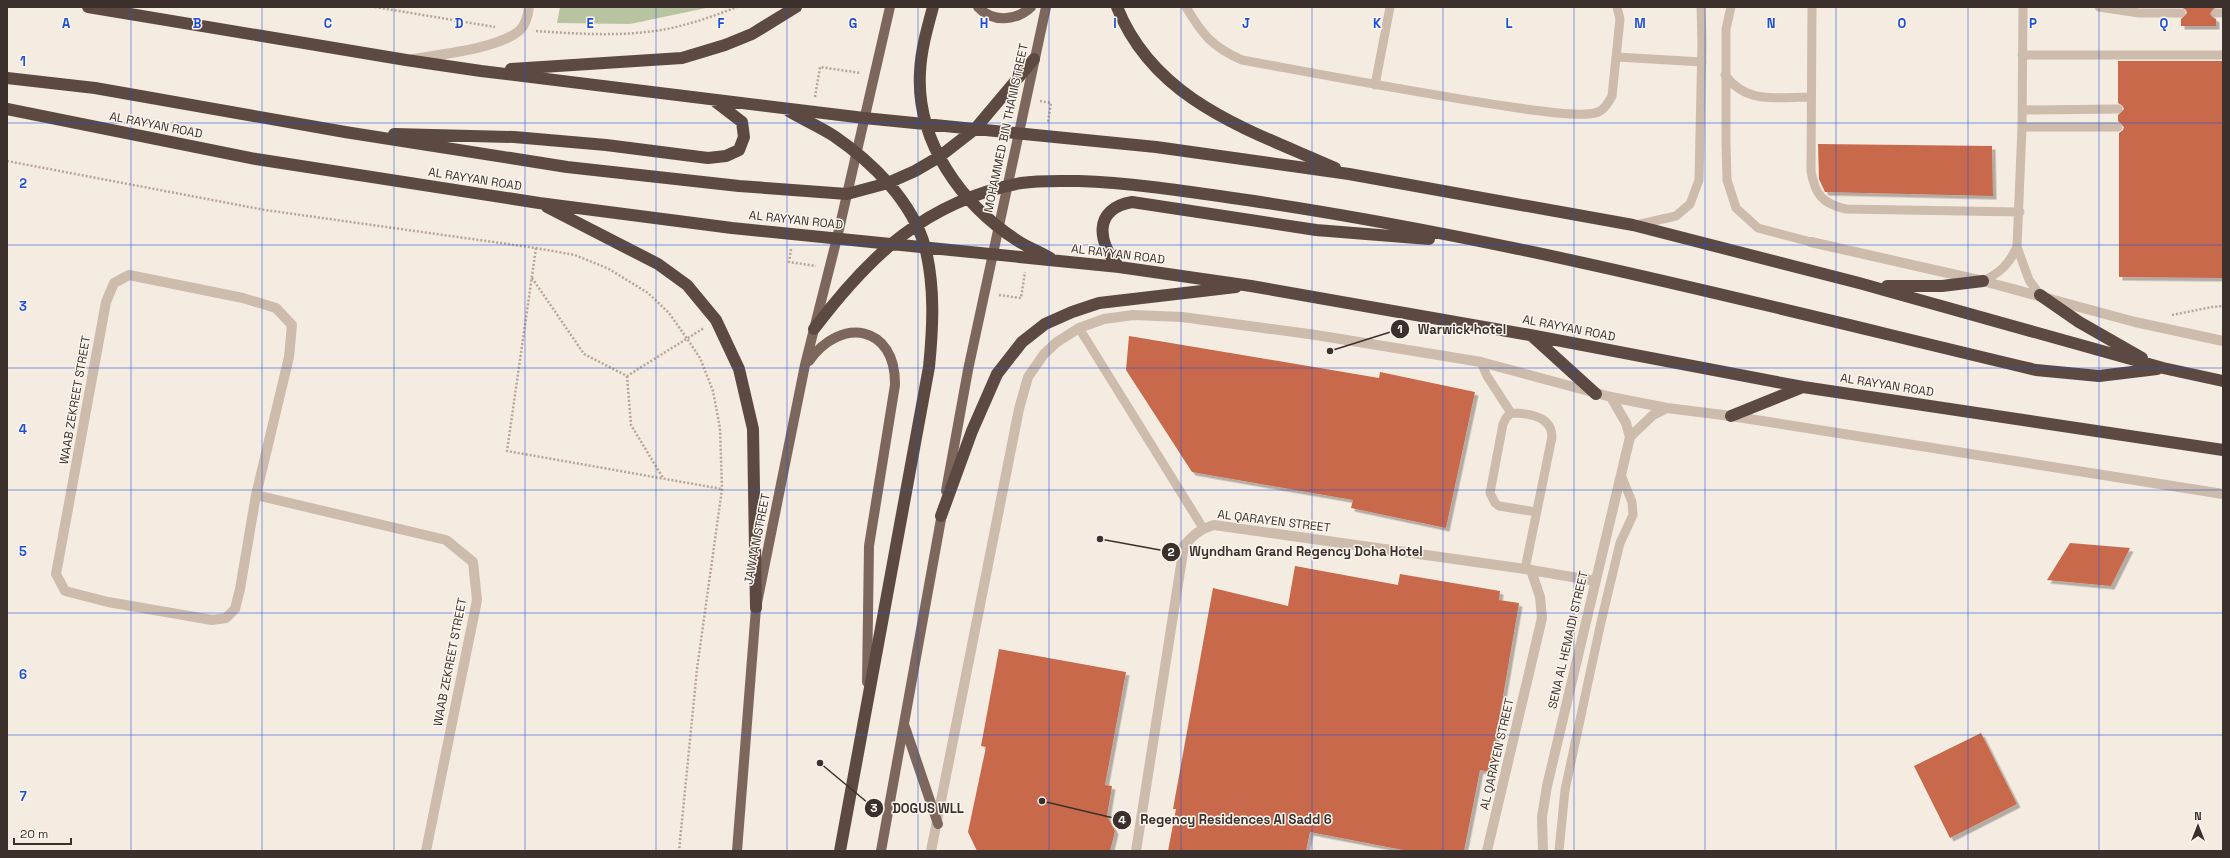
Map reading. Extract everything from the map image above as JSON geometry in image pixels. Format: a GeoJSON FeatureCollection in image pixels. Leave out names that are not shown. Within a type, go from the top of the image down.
{"type":"FeatureCollection","features":[{"type":"Feature","properties":{"kind":"highway"},"geometry":{"type":"LineString","coordinates":[[88,7],[406,60],[715,101],[864,118],[1218,154],[1349,174],[1633,225],[1859,284],[2163,368],[2223,381]]}},
{"type":"Feature","properties":{"kind":"highway"},"geometry":{"type":"LineString","coordinates":[[110,7],[142,17]]}},
{"type":"Feature","properties":{"kind":"highway"},"geometry":{"type":"LineString","coordinates":[[481,70],[682,58],[725,45],[752,34],[796,7]]}},
{"type":"Feature","properties":{"kind":"highway"},"geometry":{"type":"LineString","coordinates":[[933,7],[923,40],[920,74],[921,97],[927,124],[940,157],[952,178],[967,198],[998,226],[1018,242],[1055,260]]}},
{"type":"Feature","properties":{"kind":"highway"},"geometry":{"type":"LineString","coordinates":[[1117,7],[1132,38],[1151,62],[1182,93],[1215,115],[1349,174]]}},
{"type":"Feature","properties":{"kind":"highway"},"geometry":{"type":"LineString","coordinates":[[7,78],[95,88],[345,132],[567,167],[739,186],[847,194],[888,183],[914,172],[940,157],[975,129],[1034,59]]}},
{"type":"Feature","properties":{"kind":"highway"},"geometry":{"type":"LineString","coordinates":[[345,132],[514,137],[606,145],[708,158],[726,156],[739,150],[744,137],[742,122],[715,101]]}},
{"type":"Feature","properties":{"kind":"highway","name":"AL RAYYAN ROAD"},"geometry":{"type":"LineString","coordinates":[[7,109],[256,158],[539,203],[793,234],[1119,267],[1251,286],[1530,335],[1803,387],[2223,450]]}},
{"type":"Feature","properties":{"kind":"highway"},"geometry":{"type":"LineString","coordinates":[[787,109],[832,135],[856,152],[888,183],[903,203],[915,224],[924,247],[932,293],[933,328],[929,367],[840,851]]}},
{"type":"Feature","properties":{"kind":"highway"},"geometry":{"type":"LineString","coordinates":[[814,329],[840,294],[890,243],[915,224],[940,210],[967,198],[1007,186],[1047,180],[1102,182],[1176,190],[1302,208],[1490,243],[1610,269],[2036,370],[2099,376],[2163,368]]}},
{"type":"Feature","properties":{"kind":"highway"},"geometry":{"type":"LineString","coordinates":[[1119,267],[1109,256],[1104,246],[1103,227],[1106,216],[1113,209],[1122,204],[1132,202],[1316,230],[1490,243]]}},
{"type":"Feature","properties":{"kind":"highway"},"geometry":{"type":"LineString","coordinates":[[539,203],[658,264],[687,285],[716,320],[739,369],[753,429],[756,608]]}},
{"type":"Feature","properties":{"kind":"highway"},"geometry":{"type":"LineString","coordinates":[[1859,284],[1900,287],[1942,286],[1983,281]]}},
{"type":"Feature","properties":{"kind":"highway"},"geometry":{"type":"LineString","coordinates":[[941,516],[972,431],[997,374],[1022,342],[1045,324],[1072,312],[1099,303],[1251,286]]}},
{"type":"Feature","properties":{"kind":"highway"},"geometry":{"type":"LineString","coordinates":[[2040,295],[2107,338],[2163,368]]}},
{"type":"Feature","properties":{"kind":"highway"},"geometry":{"type":"LineString","coordinates":[[1530,335],[1596,394]]}},
{"type":"Feature","properties":{"kind":"highway"},"geometry":{"type":"LineString","coordinates":[[1731,416],[1803,387]]}},
{"type":"Feature","properties":{"kind":"main road"},"geometry":{"type":"LineString","coordinates":[[837,238],[890,7]]}},
{"type":"Feature","properties":{"kind":"main road"},"geometry":{"type":"LineString","coordinates":[[978,7],[986,16],[1003,18],[1022,15],[1031,7]]}},
{"type":"Feature","properties":{"kind":"main road","name":"MOHAMMED BIN THANI STREET"},"geometry":{"type":"LineString","coordinates":[[992,254],[1046,7]]}},
{"type":"Feature","properties":{"kind":"main road","name":"JAWAAN STREET"},"geometry":{"type":"LineString","coordinates":[[737,851],[756,608],[805,365],[837,238]]}},
{"type":"Feature","properties":{"kind":"main road"},"geometry":{"type":"LineString","coordinates":[[881,851],[968,370],[992,254]]}},
{"type":"Feature","properties":{"kind":"main road"},"geometry":{"type":"LineString","coordinates":[[805,365],[817,349],[829,339],[841,334],[855,332],[872,336],[884,344],[891,354],[895,369],[895,385],[869,546],[867,702]]}},
{"type":"Feature","properties":{"kind":"main road"},"geometry":{"type":"LineString","coordinates":[[904,726],[938,824]]}},
{"type":"Feature","properties":{"kind":"street"},"geometry":{"type":"LineString","coordinates":[[406,60],[487,45],[508,39],[520,31],[528,18],[529,7]]}},
{"type":"Feature","properties":{"kind":"street"},"geometry":{"type":"LineString","coordinates":[[1811,242],[1983,281],[2040,295],[2135,322],[2223,341]]}},
{"type":"Feature","properties":{"kind":"street","name":"WAAB ZEKREET STREET"},"geometry":{"type":"LineString","coordinates":[[129,275],[243,298],[276,308],[292,325],[289,357],[256,495],[240,589],[235,609],[226,618],[204,619],[108,602],[65,591],[56,574],[106,302],[114,282],[129,275]]}},
{"type":"Feature","properties":{"kind":"street"},"geometry":{"type":"LineString","coordinates":[[931,851],[938,824],[1020,409],[1028,377],[1044,354],[1057,342],[1079,328],[1104,320],[1133,315],[1182,317],[1316,335],[1481,362],[1596,394],[1667,408],[1731,416],[2223,494]]}},
{"type":"Feature","properties":{"kind":"street"},"geometry":{"type":"LineString","coordinates":[[1611,397],[1626,423],[1630,437],[1653,415],[1667,408]]}},
{"type":"Feature","properties":{"kind":"street","name":"SENA AL HEMAIDI STREET"},"geometry":{"type":"LineString","coordinates":[[1543,851],[1542,817],[1545,794],[1630,437]]}},
{"type":"Feature","properties":{"kind":"street","name":"WAAB ZEKREET STREET"},"geometry":{"type":"LineString","coordinates":[[256,495],[446,540],[473,562],[477,600],[426,851]]}},
{"type":"Feature","properties":{"kind":"street","name":"AL QARAYEN STREET"},"geometry":{"type":"LineString","coordinates":[[1136,851],[1184,546],[1193,535],[1203,528],[1214,526],[1528,569],[1596,581]]}},
{"type":"Feature","properties":{"kind":"street","name":"AL QARAYEN STREET"},"geometry":{"type":"LineString","coordinates":[[1487,851],[1542,618],[1540,597],[1528,569]]}},
{"type":"Feature","properties":{"kind":"lane"},"geometry":{"type":"LineString","coordinates":[[1186,7],[1202,33],[1213,45],[1237,58],[1375,85],[1533,110],[1596,113],[1606,106],[1612,96],[1620,19],[1617,7]]}},
{"type":"Feature","properties":{"kind":"lane"},"geometry":{"type":"LineString","coordinates":[[1375,85],[1390,7]]}},
{"type":"Feature","properties":{"kind":"lane"},"geometry":{"type":"LineString","coordinates":[[1633,225],[1676,216],[1690,204],[1699,180],[1702,62],[1701,7]]}},
{"type":"Feature","properties":{"kind":"lane"},"geometry":{"type":"LineString","coordinates":[[1730,7],[1726,29],[1725,75],[1727,180],[1736,208],[1758,228],[1811,242]]}},
{"type":"Feature","properties":{"kind":"lane"},"geometry":{"type":"LineString","coordinates":[[1812,7],[1811,171],[1813,185],[1821,197],[1832,206],[1846,209],[2020,212]]}},
{"type":"Feature","properties":{"kind":"lane"},"geometry":{"type":"LineString","coordinates":[[1983,281],[2002,270],[2010,262],[2017,247],[2020,212],[2023,7]]}},
{"type":"Feature","properties":{"kind":"lane"},"geometry":{"type":"LineString","coordinates":[[2098,7],[2139,13],[2181,13]]}},
{"type":"Feature","properties":{"kind":"lane"},"geometry":{"type":"LineString","coordinates":[[2022,55],[2223,55]]}},
{"type":"Feature","properties":{"kind":"lane"},"geometry":{"type":"LineString","coordinates":[[1617,57],[1702,62]]}},
{"type":"Feature","properties":{"kind":"lane"},"geometry":{"type":"LineString","coordinates":[[1725,75],[1740,91],[1750,95],[1761,97],[1811,97]]}},
{"type":"Feature","properties":{"kind":"lane"},"geometry":{"type":"LineString","coordinates":[[2022,110],[2118,109]]}},
{"type":"Feature","properties":{"kind":"lane"},"geometry":{"type":"LineString","coordinates":[[2022,127],[2118,127]]}},
{"type":"Feature","properties":{"kind":"lane"},"geometry":{"type":"LineString","coordinates":[[2017,247],[2027,275],[2040,295]]}},
{"type":"Feature","properties":{"kind":"lane"},"geometry":{"type":"LineString","coordinates":[[1079,328],[1203,528]]}},
{"type":"Feature","properties":{"kind":"lane"},"geometry":{"type":"LineString","coordinates":[[1481,362],[1487,376],[1511,414]]}},
{"type":"Feature","properties":{"kind":"lane"},"geometry":{"type":"LineString","coordinates":[[1528,569],[1536,512],[1552,429],[1548,422],[1542,418],[1511,414],[1506,418],[1503,424],[1490,493],[1494,503],[1499,506],[1536,512]]}},
{"type":"Feature","properties":{"kind":"lane"},"geometry":{"type":"LineString","coordinates":[[1559,851],[1565,790],[1601,622],[1620,543],[1633,515],[1632,502],[1621,475]]}},
{"type":"Feature","properties":{"kind":"path"},"geometry":{"type":"LineString","coordinates":[[375,7],[520,31],[596,34],[638,33],[699,21],[737,7]]}},
{"type":"Feature","properties":{"kind":"path"},"geometry":{"type":"LineString","coordinates":[[812,112],[820,67],[874,75]]}},
{"type":"Feature","properties":{"kind":"path"},"geometry":{"type":"LineString","coordinates":[[1026,99],[1051,103],[1046,136]]}},
{"type":"Feature","properties":{"kind":"path"},"geometry":{"type":"LineString","coordinates":[[7,161],[265,210],[536,248],[575,255],[609,269],[648,293],[669,313],[700,358],[713,391],[720,428],[722,489],[697,669],[679,851]]}},
{"type":"Feature","properties":{"kind":"path"},"geometry":{"type":"LineString","coordinates":[[793,234],[789,262],[829,268]]}},
{"type":"Feature","properties":{"kind":"path"},"geometry":{"type":"LineString","coordinates":[[536,248],[508,451],[722,489]]}},
{"type":"Feature","properties":{"kind":"path"},"geometry":{"type":"LineString","coordinates":[[984,292],[1021,298],[1027,258]]}},
{"type":"Feature","properties":{"kind":"path"},"geometry":{"type":"LineString","coordinates":[[532,277],[584,354],[627,376]]}},
{"type":"Feature","properties":{"kind":"path"},"geometry":{"type":"LineString","coordinates":[[2166,316],[2212,306],[2223,306]]}},
{"type":"Feature","properties":{"kind":"path"},"geometry":{"type":"LineString","coordinates":[[627,376],[688,340],[716,320]]}},
{"type":"Feature","properties":{"kind":"path"},"geometry":{"type":"LineString","coordinates":[[627,376],[630,425],[663,478]]}},
{"type":"Feature","properties":{"kind":"green space"},"geometry":{"type":"Polygon","coordinates":[[[560,7],[711,7],[630,24],[557,23],[560,7]]]}},
{"type":"Feature","properties":{"kind":"building"},"geometry":{"type":"Polygon","coordinates":[[[2181,7],[2216,7],[2210,13],[2211,16],[2216,19],[2216,26],[2181,26],[2181,19],[2187,13],[2186,10],[2181,7]]]}},
{"type":"Feature","properties":{"kind":"building"},"geometry":{"type":"Polygon","coordinates":[[[2118,61],[2223,61],[2223,278],[2119,277],[2119,133],[2124,127],[2118,121],[2118,115],[2124,109],[2123,106],[2118,103],[2118,61]]]}},
{"type":"Feature","properties":{"kind":"building"},"geometry":{"type":"Polygon","coordinates":[[[1818,144],[1992,146],[1993,196],[1825,192],[1819,179],[1818,144]]]}},
{"type":"Feature","properties":{"kind":"building"},"geometry":{"type":"Polygon","coordinates":[[[1129,336],[1379,378],[1380,372],[1475,392],[1446,528],[1351,508],[1353,500],[1192,472],[1126,370],[1129,336]]]}},
{"type":"Feature","properties":{"kind":"building"},"geometry":{"type":"Polygon","coordinates":[[[2070,543],[2130,548],[2111,586],[2047,580],[2070,543]]]}},
{"type":"Feature","properties":{"kind":"building"},"geometry":{"type":"Polygon","coordinates":[[[1295,566],[1398,585],[1400,574],[1500,591],[1499,600],[1519,603],[1490,772],[1480,770],[1464,851],[1408,851],[1310,832],[1306,851],[1168,851],[1176,809],[1173,809],[1213,588],[1288,606],[1295,566]]]}},
{"type":"Feature","properties":{"kind":"building"},"geometry":{"type":"Polygon","coordinates":[[[999,649],[1126,672],[1105,785],[1112,786],[1107,816],[1115,831],[1110,851],[977,851],[968,832],[986,747],[981,746],[999,649]]]}},
{"type":"Feature","properties":{"kind":"building"},"geometry":{"type":"Polygon","coordinates":[[[1981,733],[2017,804],[1950,838],[1914,766],[1981,733]]]}},
{"type":"Feature","properties":{"kind":"place","name":"Warwick hotel"},"geometry":{"type":"Point","coordinates":[1330,351]}},
{"type":"Feature","properties":{"kind":"place","name":"Wyndham Grand Regency Doha Hotel"},"geometry":{"type":"Point","coordinates":[1100,539]}},
{"type":"Feature","properties":{"kind":"place","name":"DOGUS WLL"},"geometry":{"type":"Point","coordinates":[820,763]}},
{"type":"Feature","properties":{"kind":"place","name":"Regency Residences Al Sadd 6"},"geometry":{"type":"Point","coordinates":[1042,801]}}]}
